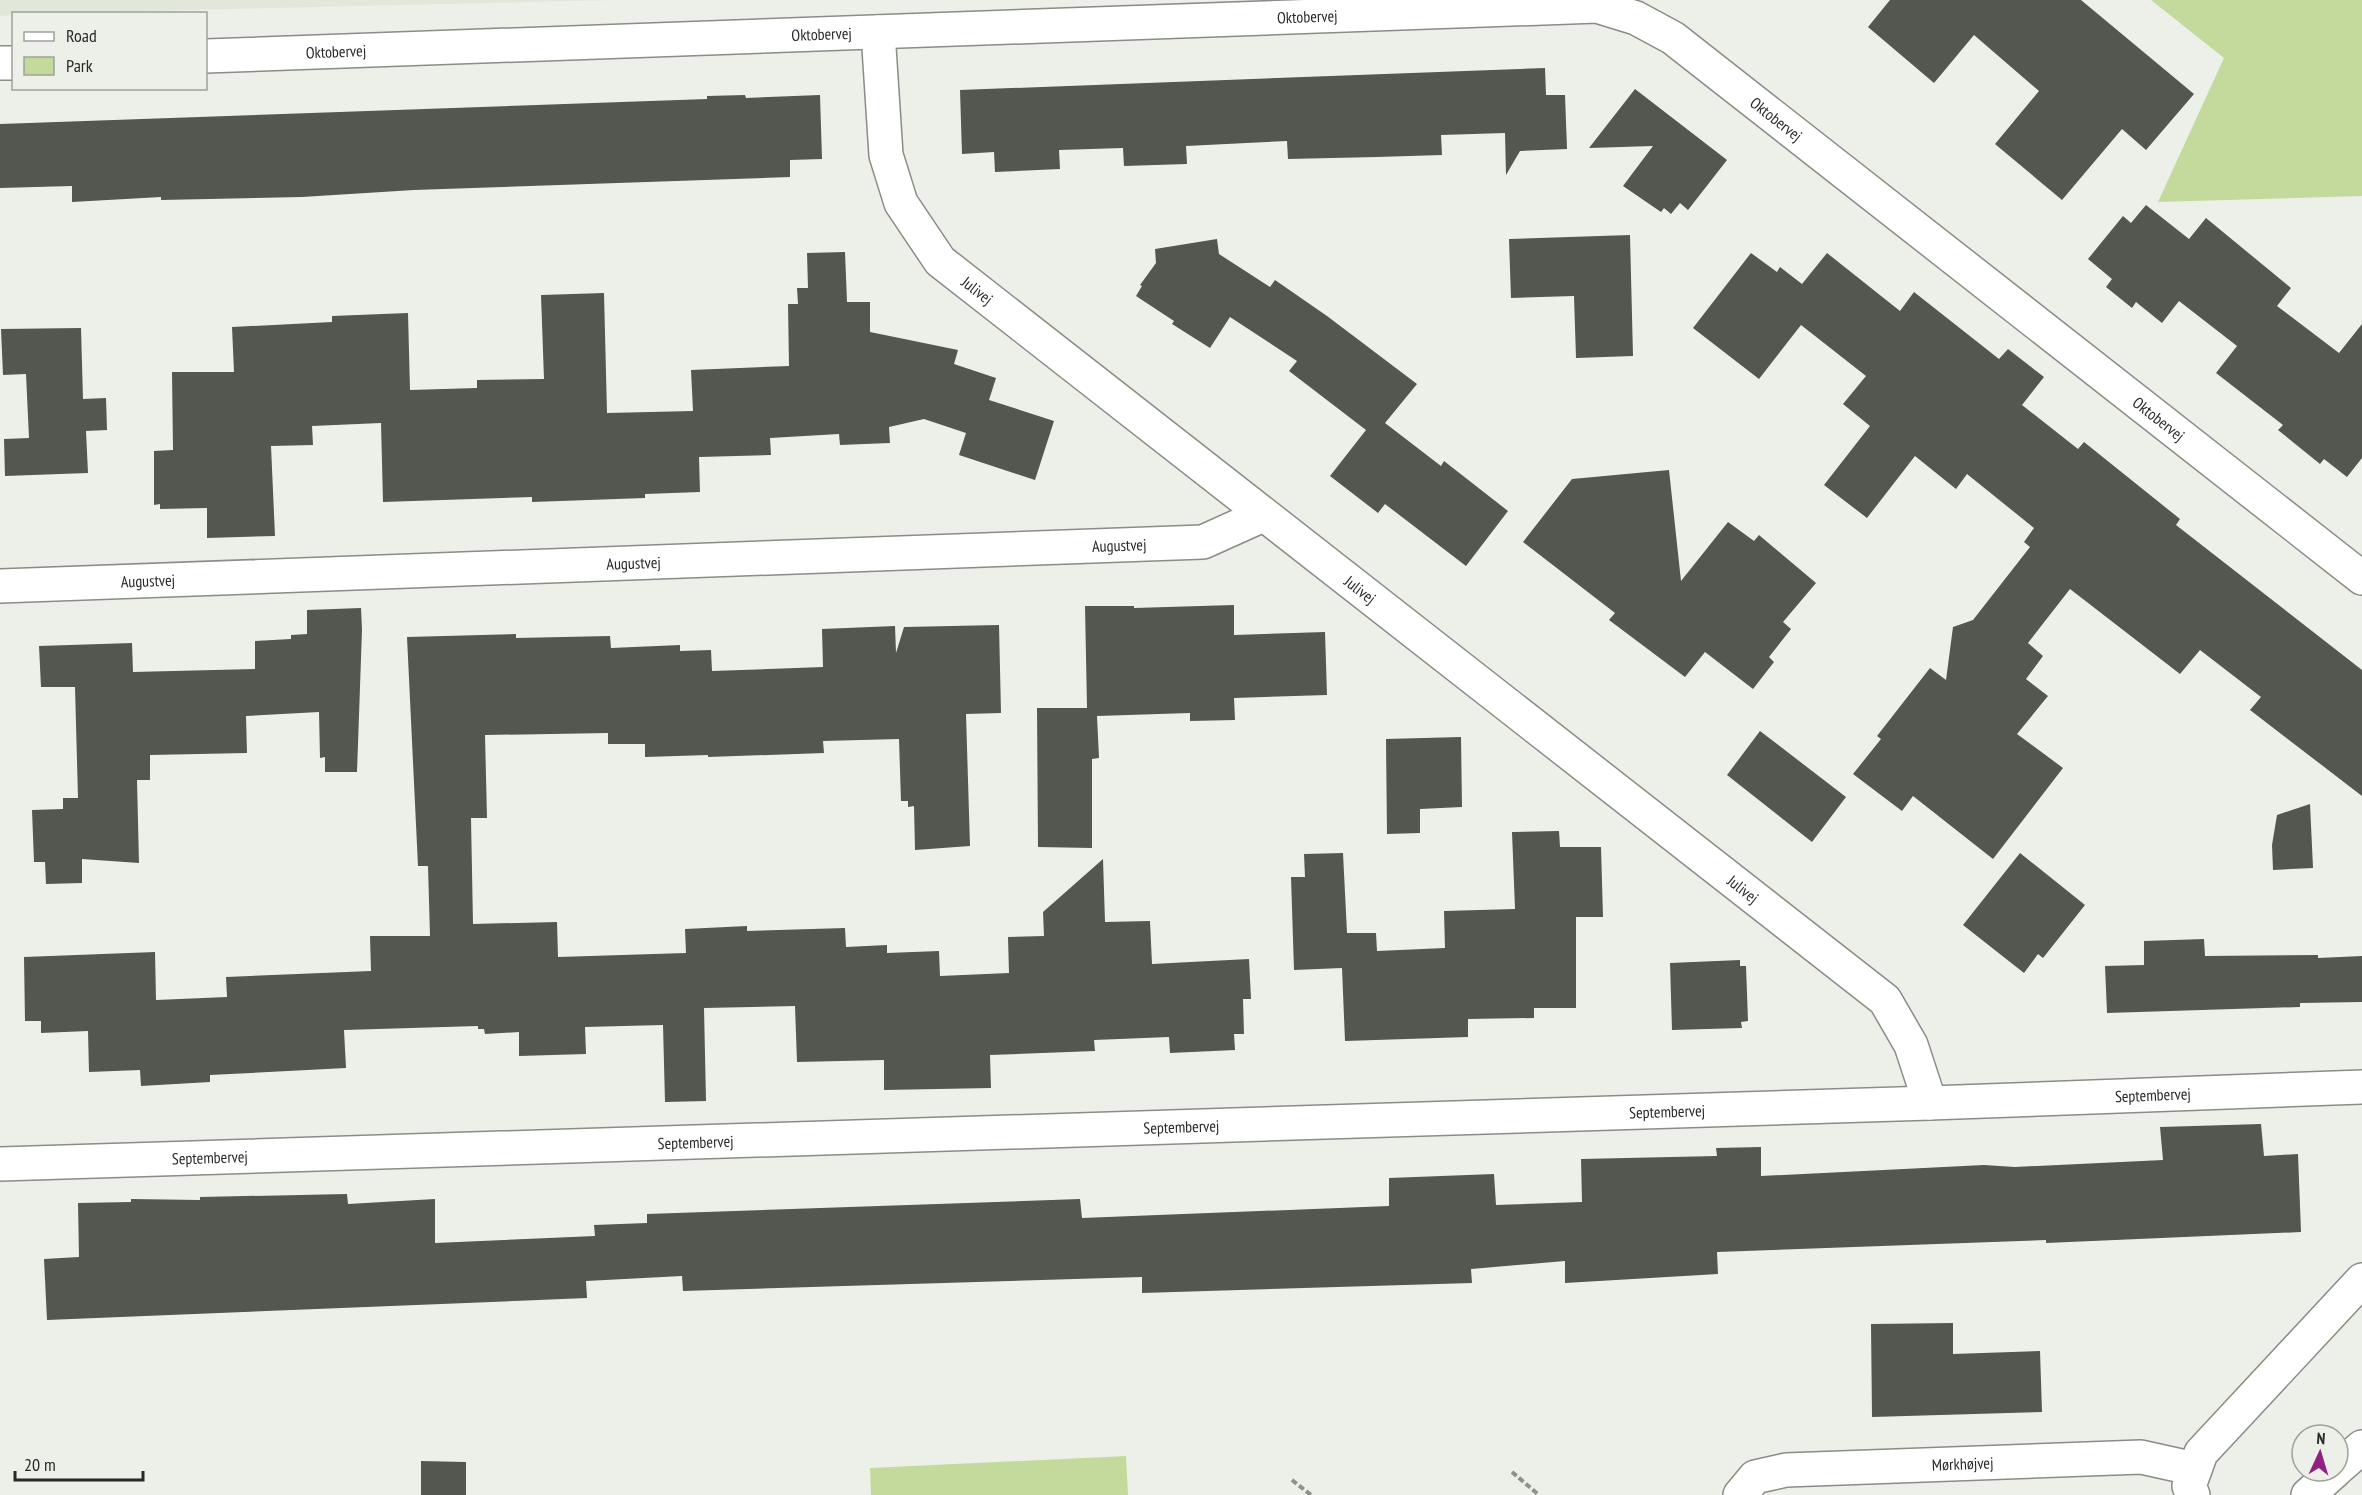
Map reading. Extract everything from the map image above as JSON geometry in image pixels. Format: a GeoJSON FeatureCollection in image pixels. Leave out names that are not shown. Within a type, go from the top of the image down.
{"type":"FeatureCollection","features":[{"type":"Feature","properties":{"kind":"street","name":"Oktobervej"},"geometry":{"type":"LineString","coordinates":[[207,56],[1597,6],[1636,18],[1673,38],[2362,578]]}},
{"type":"Feature","properties":{"kind":"street","name":"Julivej"},"geometry":{"type":"LineString","coordinates":[[878,32],[886,155],[901,203],[940,261],[1886,1000],[1911,1045],[1930,1103]]}},
{"type":"Feature","properties":{"kind":"street","name":"Augustvej"},"geometry":{"type":"LineString","coordinates":[[0,586],[1203,542],[1263,515]]}},
{"type":"Feature","properties":{"kind":"street","name":"Septembervej"},"geometry":{"type":"LineString","coordinates":[[0,1164],[1930,1103],[2362,1087]]}},
{"type":"Feature","properties":{"kind":"street","name":"Mørkhøjvej"},"geometry":{"type":"LineString","coordinates":[[1740,1495],[1755,1477],[1785,1470],[2141,1457],[2194,1482],[2200,1452],[2362,1280]]}},
{"type":"Feature","properties":{"kind":"street"},"geometry":{"type":"LineString","coordinates":[[2350,1458],[2362,1447]]}},
{"type":"Feature","properties":{"kind":"street"},"geometry":{"type":"LineString","coordinates":[[2308,1495],[2322,1483]]}},
{"type":"Feature","properties":{"kind":"path"},"geometry":{"type":"LineString","coordinates":[[1512,1472],[1539,1495]]}},
{"type":"Feature","properties":{"kind":"path"},"geometry":{"type":"LineString","coordinates":[[1292,1480],[1311,1495]]}},
{"type":"Feature","properties":{"kind":"shaded area"},"geometry":{"type":"Polygon","coordinates":[[[0,0],[617,0],[12,12],[12,15],[0,16],[0,0]]]}},
{"type":"Feature","properties":{"kind":"green space"},"geometry":{"type":"Polygon","coordinates":[[[2151,0],[2362,0],[2362,196],[2158,202],[2224,58],[2151,0]]]}},
{"type":"Feature","properties":{"kind":"green space"},"geometry":{"type":"Polygon","coordinates":[[[1126,1456],[1128,1495],[871,1495],[870,1468],[1126,1456]]]}},
{"type":"Feature","properties":{"kind":"building"},"geometry":{"type":"Polygon","coordinates":[[[1890,0],[2081,0],[2194,94],[2146,150],[2122,129],[2062,200],[1995,144],[2039,91],[1974,35],[1934,83],[1868,27],[1890,0]]]}},
{"type":"Feature","properties":{"kind":"building"},"geometry":{"type":"Polygon","coordinates":[[[1545,68],[1546,95],[1565,95],[1567,149],[1520,151],[1506,175],[1505,133],[1441,135],[1442,155],[1288,159],[1287,141],[1186,146],[1187,164],[1124,166],[1123,148],[1059,150],[1060,169],[995,172],[994,152],[962,154],[960,90],[1545,68]]]}},
{"type":"Feature","properties":{"kind":"building"},"geometry":{"type":"Polygon","coordinates":[[[1635,89],[1727,160],[1688,210],[1680,203],[1671,214],[1664,208],[1661,212],[1623,186],[1653,146],[1589,148],[1635,89]]]}},
{"type":"Feature","properties":{"kind":"building"},"geometry":{"type":"Polygon","coordinates":[[[745,95],[746,98],[820,95],[822,159],[790,160],[790,177],[414,190],[302,197],[161,200],[161,197],[72,202],[72,186],[0,188],[0,124],[707,99],[707,96],[745,95]]]}},
{"type":"Feature","properties":{"kind":"building"},"geometry":{"type":"Polygon","coordinates":[[[2146,205],[2189,239],[2206,218],[2291,288],[2277,306],[2339,353],[2362,324],[2362,458],[2347,477],[2324,459],[2320,464],[2278,430],[2283,425],[2216,373],[2237,346],[2179,301],[2162,323],[2136,302],[2132,308],[2106,287],[2112,279],[2088,259],[2123,216],[2131,223],[2146,205]]]}},
{"type":"Feature","properties":{"kind":"building"},"geometry":{"type":"Polygon","coordinates":[[[1630,235],[1633,356],[1576,358],[1574,296],[1511,298],[1509,239],[1630,235]]]}},
{"type":"Feature","properties":{"kind":"building"},"geometry":{"type":"Polygon","coordinates":[[[1217,239],[1219,254],[1270,287],[1275,280],[1417,384],[1385,423],[1441,466],[1444,461],[1508,511],[1466,566],[1385,504],[1378,513],[1330,476],[1366,430],[1289,371],[1297,361],[1230,317],[1210,348],[1172,324],[1174,321],[1136,296],[1142,286],[1140,285],[1156,263],[1155,249],[1217,239]]]}},
{"type":"Feature","properties":{"kind":"building"},"geometry":{"type":"Polygon","coordinates":[[[845,252],[847,302],[870,302],[870,332],[958,350],[954,364],[996,378],[989,400],[1054,421],[1035,480],[959,455],[966,433],[924,419],[889,427],[890,443],[840,445],[839,434],[770,438],[771,455],[699,457],[700,492],[645,494],[645,498],[532,502],[532,497],[383,502],[381,423],[312,426],[313,445],[271,446],[275,536],[207,538],[207,508],[160,509],[160,504],[154,505],[154,451],[173,450],[172,372],[234,372],[232,327],[332,322],[332,316],[408,313],[410,390],[477,388],[477,380],[544,379],[541,295],[604,293],[607,413],[693,411],[691,370],[789,366],[788,304],[798,304],[797,288],[808,288],[807,253],[845,252]]]}},
{"type":"Feature","properties":{"kind":"building"},"geometry":{"type":"Polygon","coordinates":[[[1751,253],[1777,272],[1780,267],[1802,284],[1827,253],[1900,311],[1914,292],[1999,359],[2008,349],[2044,377],[2022,405],[2078,449],[2084,442],[2180,519],[2176,525],[2362,670],[2362,796],[2250,710],[2261,697],[2200,650],[2180,674],[2070,589],[2028,643],[2043,656],[2026,679],[2048,696],[2017,734],[2063,768],[1993,859],[1913,796],[1902,811],[1853,774],[1881,739],[1877,736],[1930,668],[1946,680],[1953,627],[1973,620],[2030,547],[2024,542],[2034,528],[1967,474],[1956,489],[1915,456],[1867,518],[1824,485],[1870,426],[1843,404],[1866,376],[1801,325],[1759,379],[1693,328],[1751,253]]]}},
{"type":"Feature","properties":{"kind":"building"},"geometry":{"type":"Polygon","coordinates":[[[81,328],[83,399],[106,398],[107,430],[86,431],[88,473],[5,476],[4,439],[29,438],[26,374],[3,375],[1,329],[81,328]]]}},
{"type":"Feature","properties":{"kind":"building"},"geometry":{"type":"Polygon","coordinates":[[[1669,470],[1681,581],[1728,522],[1754,541],[1759,535],[1816,583],[1783,622],[1791,629],[1769,657],[1774,662],[1753,689],[1705,652],[1685,677],[1609,620],[1615,613],[1523,542],[1572,479],[1669,470]]]}},
{"type":"Feature","properties":{"kind":"building"},"geometry":{"type":"Polygon","coordinates":[[[1234,605],[1234,635],[1325,632],[1327,695],[1234,698],[1235,720],[1190,721],[1190,713],[1097,716],[1099,758],[1092,759],[1092,848],[1038,847],[1037,708],[1087,708],[1085,606],[1134,606],[1134,608],[1234,605]]]}},
{"type":"Feature","properties":{"kind":"building"},"geometry":{"type":"Polygon","coordinates":[[[361,608],[357,772],[325,772],[325,757],[320,758],[319,712],[246,716],[247,753],[150,755],[150,780],[137,780],[139,863],[82,859],[82,883],[46,884],[45,862],[34,862],[32,810],[63,809],[63,798],[78,798],[75,687],[41,687],[39,646],[132,643],[133,672],[255,669],[255,641],[291,639],[291,635],[307,634],[307,610],[361,608]]]}},
{"type":"Feature","properties":{"kind":"building"},"geometry":{"type":"Polygon","coordinates":[[[999,625],[1001,713],[966,714],[970,846],[915,850],[914,806],[908,807],[908,801],[901,801],[899,739],[823,741],[824,753],[645,757],[645,744],[608,744],[608,733],[485,735],[487,818],[471,818],[473,924],[557,922],[558,957],[686,953],[685,929],[747,926],[747,931],[845,928],[846,947],[887,945],[887,953],[939,951],[940,976],[1009,973],[1008,937],[1044,936],[1043,912],[1103,859],[1105,922],[1150,921],[1152,964],[1249,959],[1251,999],[1243,999],[1244,1034],[1234,1034],[1235,1050],[1170,1053],[1169,1037],[1094,1040],[1095,1051],[990,1055],[991,1088],[884,1090],[884,1060],[797,1062],[795,1006],[704,1008],[706,1101],[665,1102],[663,1025],[585,1027],[586,1054],[519,1056],[519,1032],[485,1034],[484,1029],[478,1029],[478,1026],[344,1030],[346,1068],[210,1075],[210,1082],[141,1086],[140,1070],[89,1072],[88,1031],[41,1033],[41,1021],[25,1021],[24,957],[155,952],[156,1000],[227,997],[226,977],[371,971],[370,936],[430,936],[428,866],[418,866],[407,637],[516,634],[516,638],[610,636],[611,648],[680,645],[680,651],[711,650],[712,671],[823,667],[822,629],[895,626],[896,653],[904,627],[999,625]]]}},
{"type":"Feature","properties":{"kind":"building"},"geometry":{"type":"Polygon","coordinates":[[[1760,731],[1846,797],[1812,842],[1727,775],[1760,731]]]}},
{"type":"Feature","properties":{"kind":"building"},"geometry":{"type":"Polygon","coordinates":[[[1461,737],[1462,807],[1420,809],[1420,833],[1387,834],[1386,739],[1461,737]]]}},
{"type":"Feature","properties":{"kind":"building"},"geometry":{"type":"Polygon","coordinates":[[[2310,804],[2313,868],[2273,870],[2272,845],[2277,815],[2310,804]]]}},
{"type":"Feature","properties":{"kind":"building"},"geometry":{"type":"Polygon","coordinates":[[[1559,831],[1560,847],[1601,847],[1603,917],[1576,917],[1576,1008],[1534,1008],[1534,1018],[1468,1019],[1468,1037],[1345,1041],[1342,968],[1294,970],[1291,877],[1305,877],[1304,854],[1343,853],[1347,933],[1376,933],[1377,951],[1445,948],[1444,911],[1515,909],[1512,832],[1559,831]]]}},
{"type":"Feature","properties":{"kind":"building"},"geometry":{"type":"Polygon","coordinates":[[[2020,853],[2085,905],[2043,958],[2038,954],[2024,973],[1963,925],[2020,853]]]}},
{"type":"Feature","properties":{"kind":"building"},"geometry":{"type":"Polygon","coordinates":[[[2204,939],[2205,956],[2318,955],[2318,958],[2362,956],[2362,1002],[2300,1003],[2300,1007],[2107,1013],[2105,966],[2144,965],[2144,941],[2204,939]]]}},
{"type":"Feature","properties":{"kind":"building"},"geometry":{"type":"Polygon","coordinates":[[[1740,960],[1740,966],[1746,966],[1748,1021],[1741,1022],[1742,1028],[1672,1030],[1670,963],[1740,960]]]}},
{"type":"Feature","properties":{"kind":"building"},"geometry":{"type":"Polygon","coordinates":[[[2261,1124],[2264,1156],[2298,1154],[2301,1232],[2046,1243],[2046,1240],[1717,1252],[1718,1274],[1565,1283],[1565,1261],[1471,1269],[1472,1283],[1142,1293],[1142,1277],[683,1291],[682,1276],[586,1281],[587,1298],[47,1320],[44,1259],[79,1257],[78,1203],[131,1202],[131,1199],[200,1200],[200,1197],[347,1194],[348,1204],[435,1199],[435,1243],[595,1236],[594,1225],[647,1223],[647,1214],[1080,1199],[1082,1218],[1389,1206],[1389,1178],[1494,1174],[1496,1205],[1582,1202],[1581,1159],[1717,1156],[1716,1148],[1761,1147],[1761,1176],[1984,1165],[2015,1167],[2163,1160],[2160,1127],[2261,1124]]]}},
{"type":"Feature","properties":{"kind":"building"},"geometry":{"type":"Polygon","coordinates":[[[1953,1323],[1953,1354],[2040,1351],[2042,1412],[1872,1417],[1871,1324],[1953,1323]]]}},
{"type":"Feature","properties":{"kind":"building"},"geometry":{"type":"Polygon","coordinates":[[[421,1461],[466,1462],[466,1495],[421,1495],[421,1461]]]}}]}
